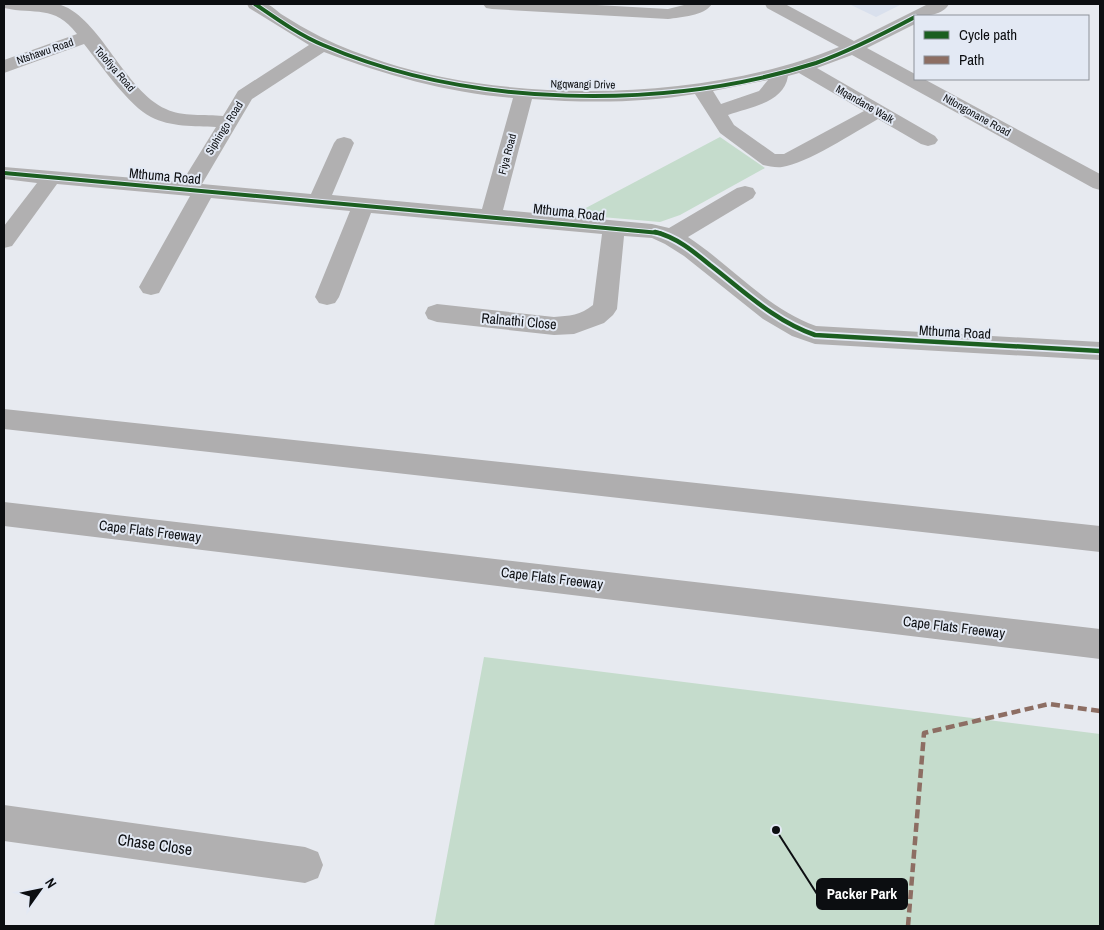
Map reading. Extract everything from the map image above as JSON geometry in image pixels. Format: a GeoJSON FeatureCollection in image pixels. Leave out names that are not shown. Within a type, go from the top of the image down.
{"type":"FeatureCollection","features":[{"type":"Feature","properties":{"kind":"highway"},"geometry":{"type":"LineString","coordinates":[[4,419],[1100,539]]}},
{"type":"Feature","properties":{"kind":"highway","name":"Cape Flats Freeway"},"geometry":{"type":"LineString","coordinates":[[4,514],[1100,644]]}},
{"type":"Feature","properties":{"kind":"street","name":"Tolofiya Road"},"geometry":{"type":"LineString","coordinates":[[10,4],[48,7],[64,11],[76,22],[142,100],[157,112],[178,117],[227,122]]}},
{"type":"Feature","properties":{"kind":"street","name":"Ngqwangi Drive"},"geometry":{"type":"LineString","coordinates":[[255,4],[322,44],[379,66],[493,90],[524,93],[616,95],[701,88],[802,67],[854,48],[914,18]]}},
{"type":"Feature","properties":{"kind":"street"},"geometry":{"type":"LineString","coordinates":[[492,4],[668,14],[683,12],[703,4]]}},
{"type":"Feature","properties":{"kind":"street","name":"Ntlongonane Road"},"geometry":{"type":"LineString","coordinates":[[773,4],[1100,183]]}},
{"type":"Feature","properties":{"kind":"street","name":"Ngqwangi Drive"},"geometry":{"type":"LineString","coordinates":[[920,15],[941,4]]}},
{"type":"Feature","properties":{"kind":"street","name":"Ntshawu Road"},"geometry":{"type":"LineString","coordinates":[[4,67],[20,59],[88,37]]}},
{"type":"Feature","properties":{"kind":"street","name":"Siphingo Road"},"geometry":{"type":"LineString","coordinates":[[196,190],[227,122],[245,95],[322,44]]}},
{"type":"Feature","properties":{"kind":"street","name":"Mqandane Walk"},"geometry":{"type":"LineString","coordinates":[[802,67],[928,140]]}},
{"type":"Feature","properties":{"kind":"street"},"geometry":{"type":"LineString","coordinates":[[716,112],[766,95],[776,86],[779,72]]}},
{"type":"Feature","properties":{"kind":"street"},"geometry":{"type":"LineString","coordinates":[[701,88],[726,129],[770,160],[781,161],[791,158],[878,111]]}},
{"type":"Feature","properties":{"kind":"street","name":"Fiya Road"},"geometry":{"type":"LineString","coordinates":[[491,215],[524,93]]}},
{"type":"Feature","properties":{"kind":"street"},"geometry":{"type":"LineString","coordinates":[[318,202],[344,143]]}},
{"type":"Feature","properties":{"kind":"street","name":"Mthuma Road"},"geometry":{"type":"LineString","coordinates":[[4,173],[363,206],[491,215],[652,231],[673,236],[775,315],[803,332],[815,335],[1100,351]]}},
{"type":"Feature","properties":{"kind":"street"},"geometry":{"type":"LineString","coordinates":[[4,241],[51,178]]}},
{"type":"Feature","properties":{"kind":"street","name":"Mthuma Road"},"geometry":{"type":"LineString","coordinates":[[151,287],[196,190]]}},
{"type":"Feature","properties":{"kind":"street"},"geometry":{"type":"LineString","coordinates":[[673,236],[745,193]]}},
{"type":"Feature","properties":{"kind":"street"},"geometry":{"type":"LineString","coordinates":[[327,297],[363,206]]}},
{"type":"Feature","properties":{"kind":"street","name":"Ralnathi Close"},"geometry":{"type":"LineString","coordinates":[[437,313],[554,326],[574,325],[595,316],[605,309],[614,228]]}},
{"type":"Feature","properties":{"kind":"street","name":"Chase Close"},"geometry":{"type":"LineString","coordinates":[[4,823],[305,864]]}},
{"type":"Feature","properties":{"kind":"shaded area"},"geometry":{"type":"Polygon","coordinates":[[[849,4],[902,4],[876,17],[849,4]]]}},
{"type":"Feature","properties":{"kind":"green space"},"geometry":{"type":"Polygon","coordinates":[[[720,137],[765,168],[680,215],[660,222],[578,215],[582,210],[720,137]]]}},
{"type":"Feature","properties":{"kind":"green space"},"geometry":{"type":"Polygon","coordinates":[[[484,657],[1100,734],[1100,926],[434,926],[484,657]]]}},
{"type":"Feature","properties":{"kind":"marked path"},"geometry":{"type":"LineString","coordinates":[[908,926],[924,733],[1049,704],[1100,711]]}},
{"type":"Feature","properties":{"kind":"cycle path"},"geometry":{"type":"LineString","coordinates":[[255,4],[314,41],[378,66],[437,81],[498,91],[560,95],[622,95],[684,90],[744,81],[801,67],[831,57],[860,45],[914,18]]}},
{"type":"Feature","properties":{"kind":"cycle path"},"geometry":{"type":"LineString","coordinates":[[4,173],[652,231],[667,235],[680,242],[757,303],[786,322],[815,335],[1100,351]]}},
{"type":"Feature","properties":{"kind":"place","name":"Packer Park"},"geometry":{"type":"Point","coordinates":[776,830]}}]}
